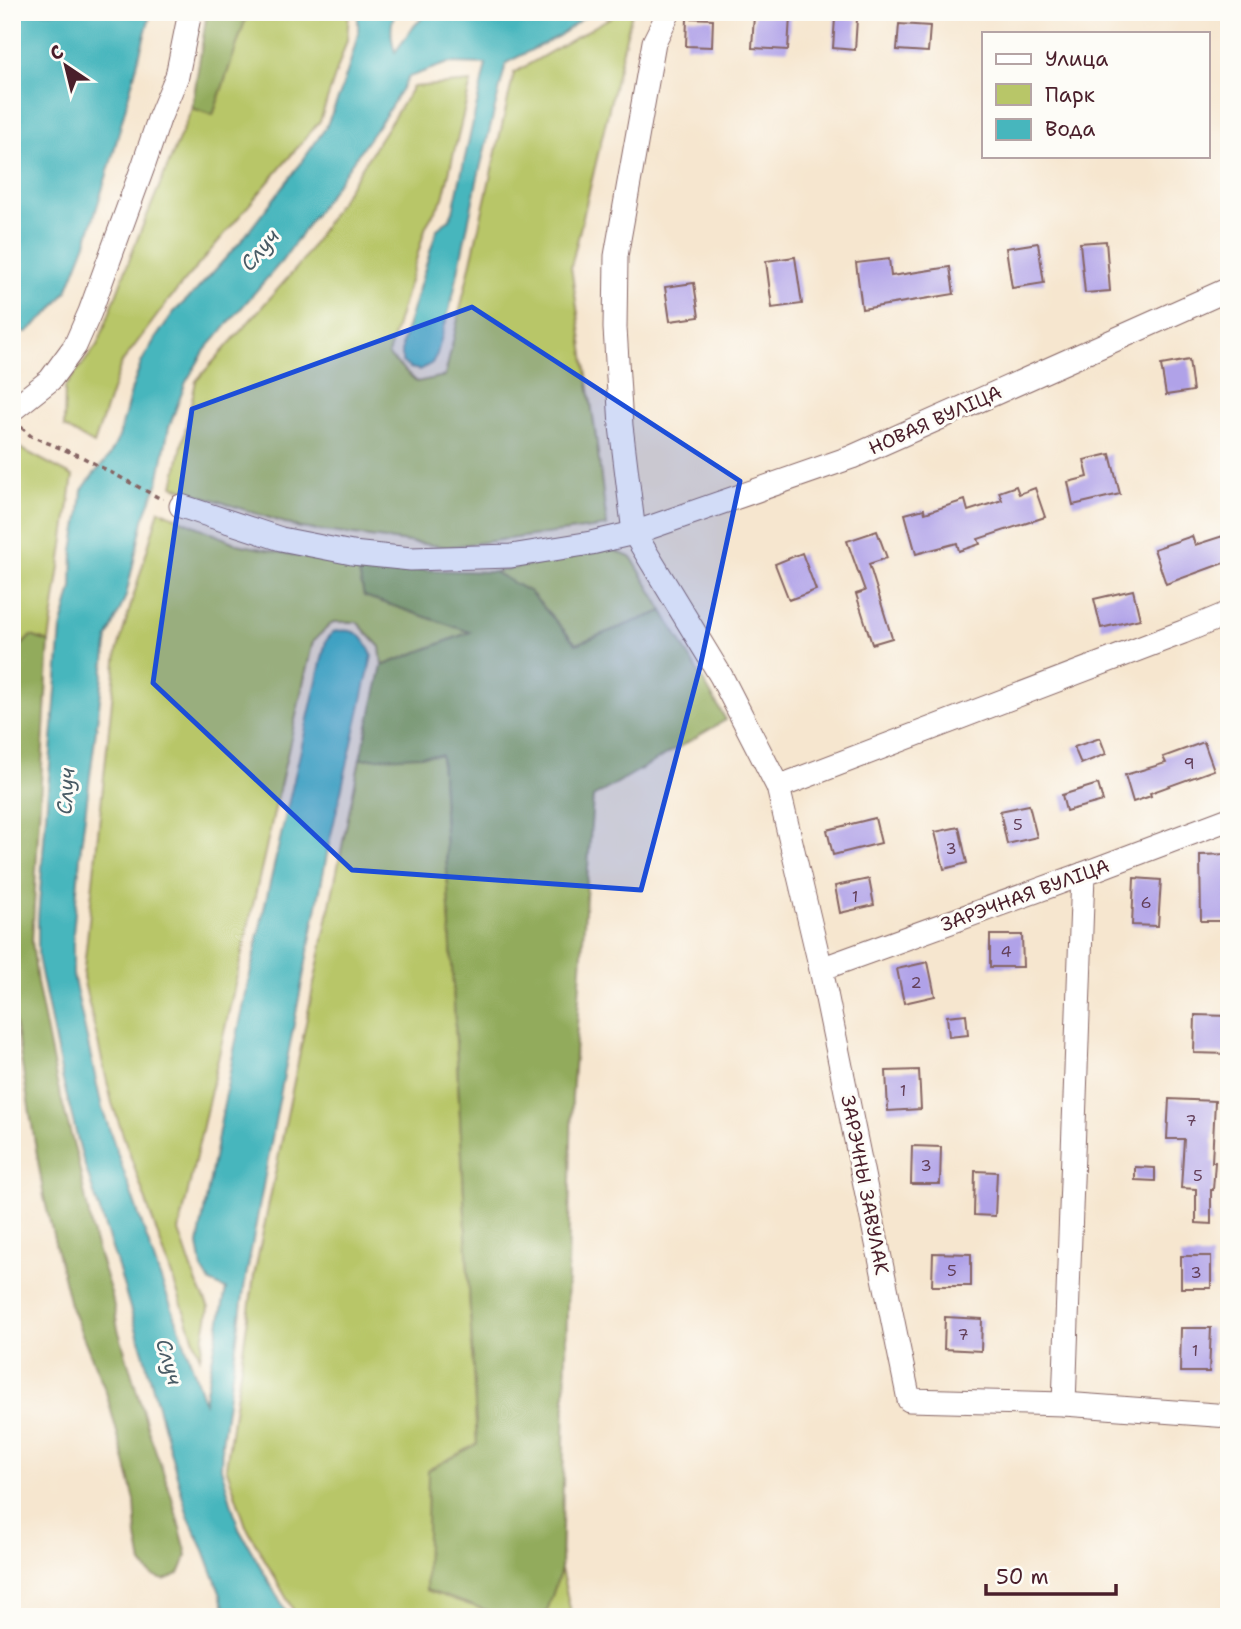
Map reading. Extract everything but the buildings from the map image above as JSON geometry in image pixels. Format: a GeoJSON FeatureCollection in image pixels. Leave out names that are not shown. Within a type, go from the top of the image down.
{"type":"FeatureCollection","features":[{"type":"Feature","properties":{"kind":"street"},"geometry":{"type":"LineString","coordinates":[[12,410],[50,380],[75,346],[177,76],[190,12]]}},
{"type":"Feature","properties":{"kind":"street"},"geometry":{"type":"LineString","coordinates":[[634,533],[621,426],[615,340],[616,256],[654,42],[669,12]]}},
{"type":"Feature","properties":{"kind":"street","name":"НОВАЯ ВУЛІЦА"},"geometry":{"type":"LineString","coordinates":[[172,503],[281,539],[352,553],[411,559],[511,556],[591,543],[634,533],[852,457],[1229,289]]}},
{"type":"Feature","properties":{"kind":"street","name":"ЗАРЭЧНЫ ЗАВУЛАК"},"geometry":{"type":"LineString","coordinates":[[634,533],[721,676],[778,787],[821,970],[909,1400],[1064,1404]]}},
{"type":"Feature","properties":{"kind":"street"},"geometry":{"type":"LineString","coordinates":[[778,787],[1229,613]]}},
{"type":"Feature","properties":{"kind":"street","name":"ЗАРЭЧНАЯ ВУЛІЦА"},"geometry":{"type":"LineString","coordinates":[[821,970],[1229,818]]}},
{"type":"Feature","properties":{"kind":"street"},"geometry":{"type":"LineString","coordinates":[[1083,874],[1064,1404],[1229,1416]]}},
{"type":"Feature","properties":{"kind":"path"},"geometry":{"type":"LineString","coordinates":[[12,420],[31,436],[82,457],[172,503]]}},
{"type":"Feature","properties":{"kind":"highlighted area"},"geometry":{"type":"Polygon","coordinates":[[[472,307],[740,481],[700,667],[641,890],[352,870],[153,683],[192,409],[472,307]]]}},
{"type":"Feature","properties":{"kind":"green space"},"geometry":{"type":"Polygon","coordinates":[[[207,12],[248,12],[213,115],[192,108],[207,12]]]}},
{"type":"Feature","properties":{"kind":"green space"},"geometry":{"type":"Polygon","coordinates":[[[248,12],[349,12],[347,40],[320,121],[168,301],[121,364],[94,444],[64,427],[65,387],[98,344],[136,242],[192,108],[213,115],[248,12]]]}},
{"type":"Feature","properties":{"kind":"green space"},"geometry":{"type":"Polygon","coordinates":[[[620,12],[632,12],[571,267],[607,526],[447,547],[300,528],[173,486],[196,381],[301,263],[413,87],[471,82],[443,198],[426,226],[388,355],[417,382],[445,376],[514,73],[620,12]]]}},
{"type":"Feature","properties":{"kind":"green space"},"geometry":{"type":"Polygon","coordinates":[[[12,444],[73,476],[49,642],[31,636],[12,661],[12,444]]]}},
{"type":"Feature","properties":{"kind":"green space"},"geometry":{"type":"Polygon","coordinates":[[[159,510],[237,544],[358,568],[365,596],[471,632],[382,666],[380,647],[357,622],[333,622],[313,641],[179,1231],[196,1281],[209,1308],[200,1357],[112,1103],[83,978],[117,652],[159,510]]]}},
{"type":"Feature","properties":{"kind":"green space"},"geometry":{"type":"Polygon","coordinates":[[[611,549],[632,558],[663,611],[576,644],[530,592],[494,572],[611,549]]]}},
{"type":"Feature","properties":{"kind":"green space"},"geometry":{"type":"Polygon","coordinates":[[[358,568],[494,572],[530,592],[576,644],[663,611],[726,720],[593,797],[572,1097],[561,1569],[545,1617],[507,1617],[426,1590],[428,1470],[477,1444],[441,755],[360,759],[382,666],[470,632],[364,596],[358,568]]]}},
{"type":"Feature","properties":{"kind":"green space"},"geometry":{"type":"Polygon","coordinates":[[[31,636],[49,642],[32,941],[37,983],[57,1083],[77,1157],[94,1240],[112,1296],[118,1329],[171,1494],[187,1555],[179,1574],[164,1580],[152,1576],[142,1564],[135,1501],[106,1392],[70,1305],[44,1197],[12,1005],[12,685],[21,646],[31,636]]]}},
{"type":"Feature","properties":{"kind":"green space"},"geometry":{"type":"Polygon","coordinates":[[[441,754],[477,1444],[426,1590],[507,1617],[297,1617],[246,1526],[226,1467],[254,1276],[360,759],[441,754]]]}},
{"type":"Feature","properties":{"kind":"green space"},"geometry":{"type":"Polygon","coordinates":[[[561,1569],[572,1617],[545,1617],[561,1569]]]}},
{"type":"Feature","properties":{"kind":"water"},"geometry":{"type":"Polygon","coordinates":[[[12,12],[151,12],[86,243],[67,291],[50,312],[27,332],[12,332],[12,12]]]}},
{"type":"Feature","properties":{"kind":"water","name":"Случ"},"geometry":{"type":"Polygon","coordinates":[[[358,12],[396,12],[391,32],[395,52],[415,25],[429,12],[591,12],[559,36],[506,63],[477,181],[453,296],[437,354],[432,363],[420,370],[410,368],[402,362],[402,344],[437,229],[449,220],[453,211],[486,64],[448,63],[409,77],[385,116],[282,261],[205,350],[186,382],[169,427],[158,482],[143,520],[126,596],[108,637],[81,846],[73,934],[73,975],[102,1108],[204,1402],[226,1289],[210,1282],[202,1269],[198,1244],[233,1055],[264,909],[326,641],[333,632],[353,632],[366,643],[372,656],[329,844],[277,1111],[244,1288],[222,1443],[221,1468],[239,1529],[289,1617],[229,1617],[188,1516],[118,1267],[83,1160],[63,1081],[38,957],[38,919],[47,802],[61,629],[72,588],[73,550],[82,490],[109,457],[119,437],[132,388],[142,361],[155,339],[174,312],[242,240],[326,127],[350,63],[358,34],[358,12]]]}}]}
